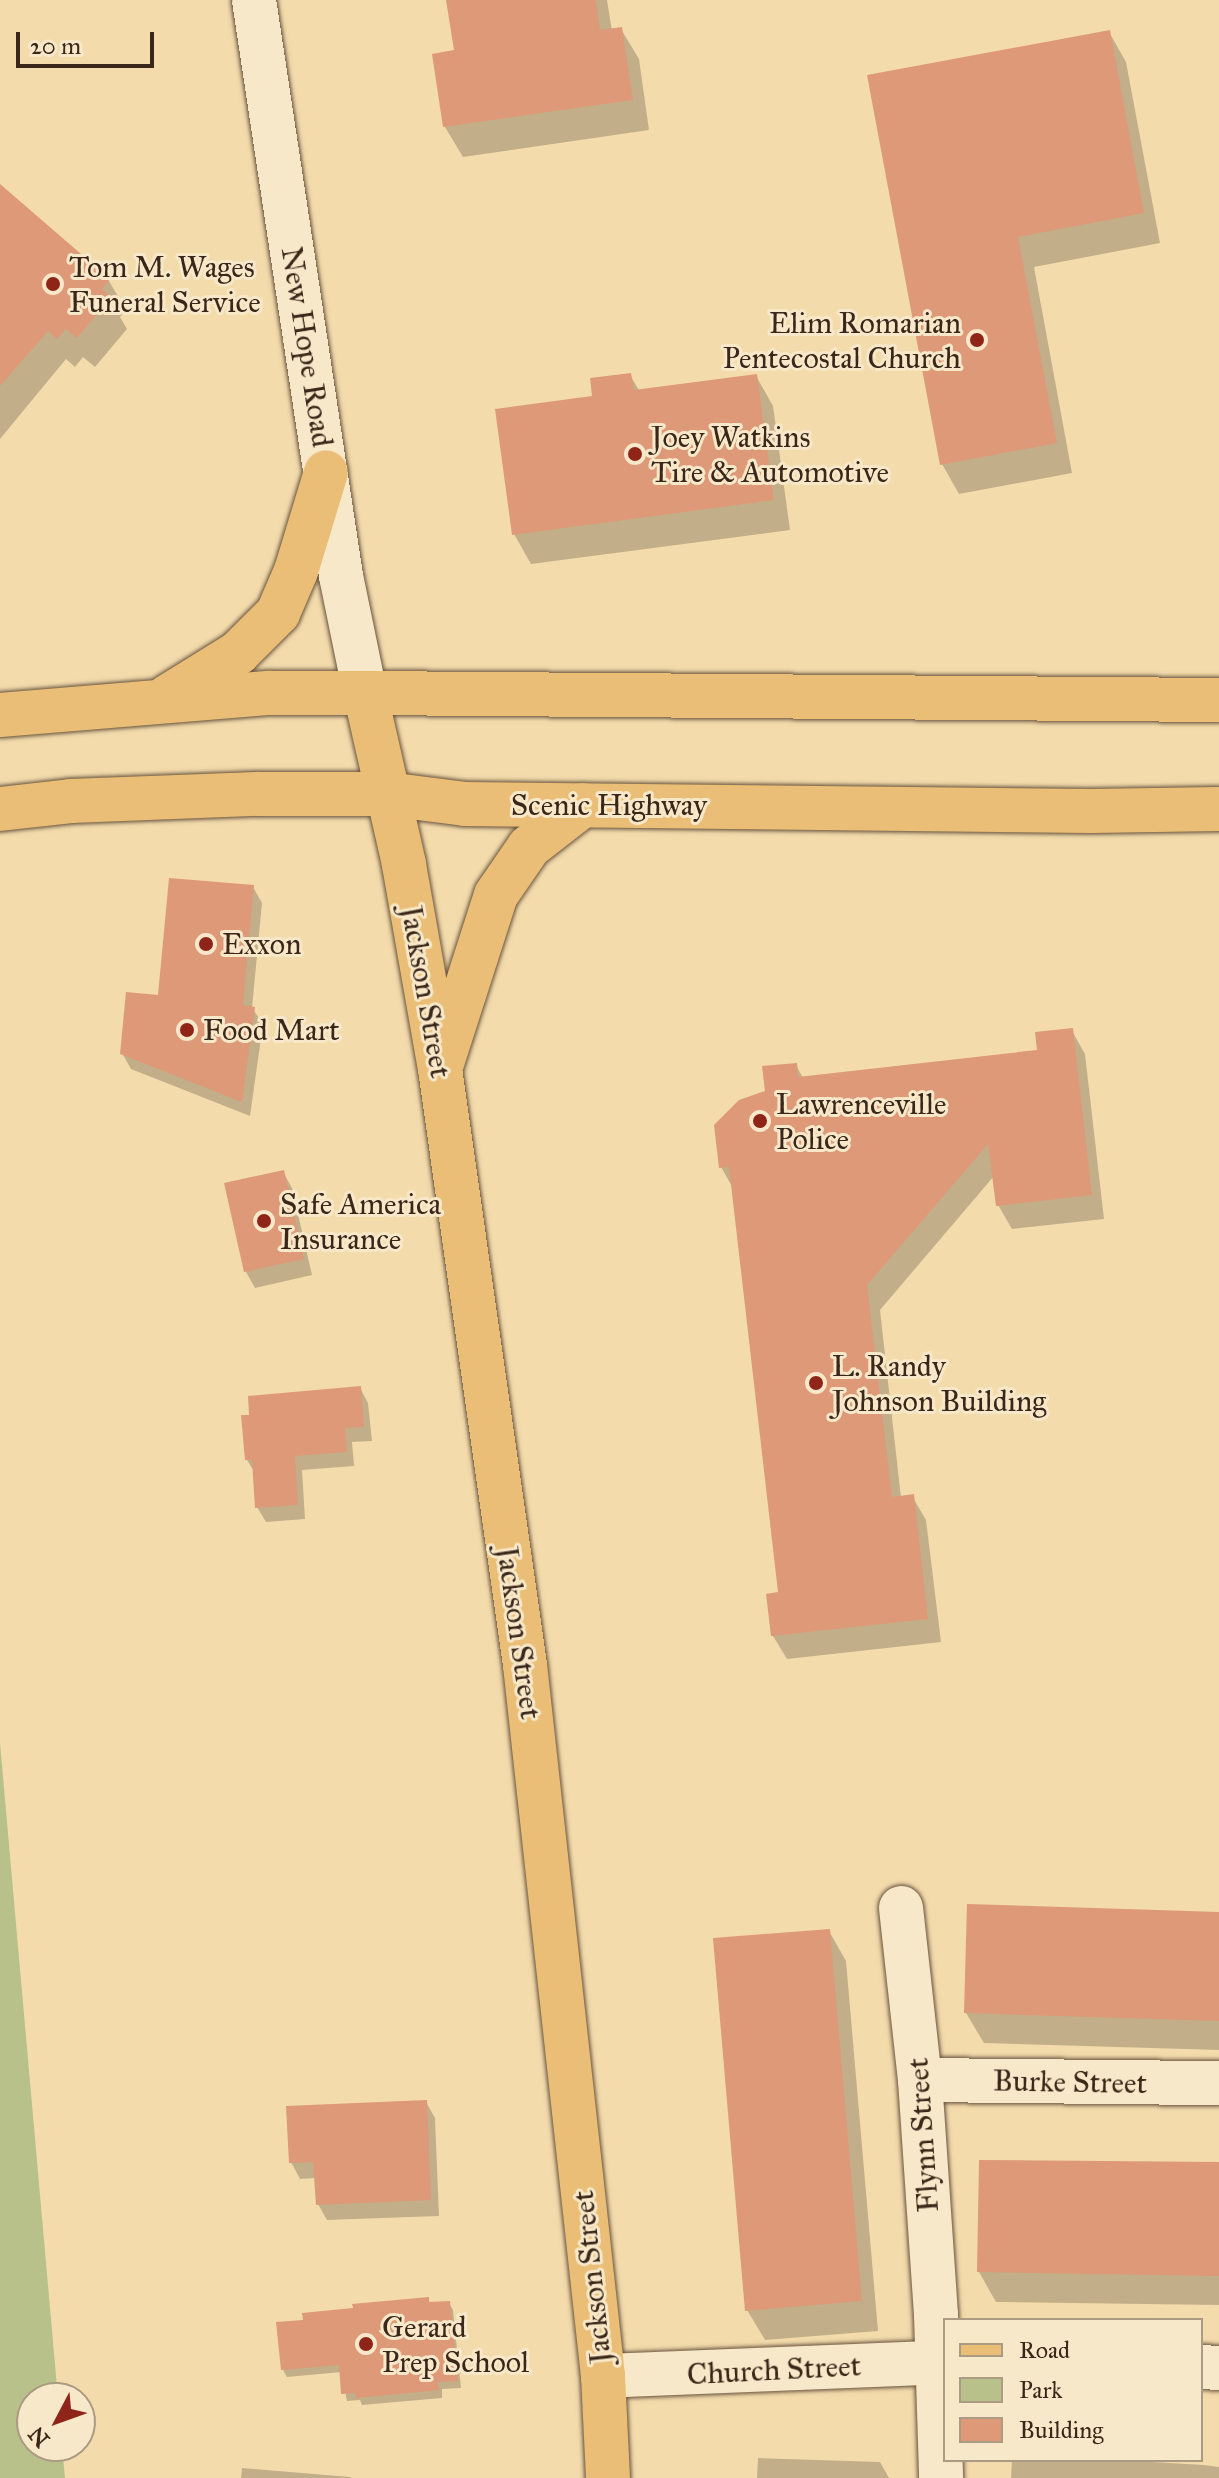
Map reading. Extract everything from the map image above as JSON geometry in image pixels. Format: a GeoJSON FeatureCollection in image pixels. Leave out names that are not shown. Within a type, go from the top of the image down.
{"type":"FeatureCollection","features":[{"type":"Feature","properties":{"kind":"main road"},"geometry":{"type":"LineString","coordinates":[[158,702],[238,653],[278,613],[296,571],[326,472]]}},
{"type":"Feature","properties":{"kind":"main road"},"geometry":{"type":"LineString","coordinates":[[0,715],[270,693],[1219,700]]}},
{"type":"Feature","properties":{"kind":"main road","name":"Jackson Street"},"geometry":{"type":"LineString","coordinates":[[365,693],[404,864],[440,1069],[525,1665],[603,2376],[608,2478]]}},
{"type":"Feature","properties":{"kind":"main road","name":"Scenic Highway"},"geometry":{"type":"LineString","coordinates":[[0,809],[71,801],[226,795],[387,794],[465,804],[1091,811],[1219,809]]}},
{"type":"Feature","properties":{"kind":"main road"},"geometry":{"type":"LineString","coordinates":[[440,1069],[496,895],[529,847],[583,805]]}},
{"type":"Feature","properties":{"kind":"street","name":"New Hope Road"},"geometry":{"type":"LineString","coordinates":[[254,0],[345,599],[365,693]]}},
{"type":"Feature","properties":{"kind":"street","name":"Flynn Street"},"geometry":{"type":"LineString","coordinates":[[901,1908],[920,2080],[941,2362],[941,2478]]}},
{"type":"Feature","properties":{"kind":"street","name":"Burke Street"},"geometry":{"type":"LineString","coordinates":[[920,2080],[1219,2083]]}},
{"type":"Feature","properties":{"kind":"street","name":"Church Street"},"geometry":{"type":"LineString","coordinates":[[603,2376],[941,2362]]}},
{"type":"Feature","properties":{"kind":"green space"},"geometry":{"type":"Polygon","coordinates":[[[0,1743],[57,2382],[16,2382],[16,2462],[64,2462],[65,2478],[0,2478],[0,1743]]]}},
{"type":"Feature","properties":{"kind":"building"},"geometry":{"type":"Polygon","coordinates":[[[446,0],[596,0],[600,30],[622,27],[633,100],[443,127],[432,54],[454,50],[446,0]]]}},
{"type":"Feature","properties":{"kind":"building","name":"Elim Romarian Pentecostal Church"},"geometry":{"type":"Polygon","coordinates":[[[1110,30],[1144,213],[1018,237],[1057,443],[940,465],[867,75],[1110,30]]]}},
{"type":"Feature","properties":{"kind":"building","name":"Tom M. Wages Funeral Service"},"geometry":{"type":"Polygon","coordinates":[[[0,184],[110,279],[102,289],[111,298],[77,338],[66,329],[57,339],[48,331],[0,386],[0,184]]]}},
{"type":"Feature","properties":{"kind":"building","name":"Joey Watkins Tire & Automotive"},"geometry":{"type":"Polygon","coordinates":[[[631,373],[634,390],[757,374],[774,500],[512,535],[495,409],[592,396],[590,378],[631,373]]]}},
{"type":"Feature","properties":{"kind":"building"},"geometry":{"type":"Polygon","coordinates":[[[169,878],[254,885],[243,1005],[255,1007],[242,1102],[120,1054],[126,992],[158,995],[169,878]]]}},
{"type":"Feature","properties":{"kind":"building","name":"L. Randy Johnson Building"},"geometry":{"type":"Polygon","coordinates":[[[1073,1028],[1092,1195],[996,1206],[988,1144],[867,1285],[892,1497],[914,1494],[928,1619],[771,1636],[766,1594],[778,1592],[729,1167],[719,1168],[714,1125],[739,1100],[765,1091],[762,1066],[797,1063],[798,1077],[1037,1050],[1035,1032],[1073,1028]]]}},
{"type":"Feature","properties":{"kind":"building","name":"Safe America Insurance"},"geometry":{"type":"Polygon","coordinates":[[[284,1170],[304,1259],[244,1272],[224,1183],[284,1170]]]}},
{"type":"Feature","properties":{"kind":"building"},"geometry":{"type":"Polygon","coordinates":[[[361,1386],[364,1427],[345,1428],[347,1452],[295,1456],[298,1505],[255,1508],[252,1460],[245,1460],[241,1415],[249,1415],[248,1396],[361,1386]]]}},
{"type":"Feature","properties":{"kind":"building"},"geometry":{"type":"Polygon","coordinates":[[[967,1904],[1219,1912],[1219,2021],[964,2013],[967,1904]]]}},
{"type":"Feature","properties":{"kind":"building"},"geometry":{"type":"Polygon","coordinates":[[[830,1929],[862,2301],[745,2311],[713,1938],[830,1929]]]}},
{"type":"Feature","properties":{"kind":"building"},"geometry":{"type":"Polygon","coordinates":[[[427,2100],[431,2200],[316,2205],[313,2162],[289,2163],[286,2106],[427,2100]]]}},
{"type":"Feature","properties":{"kind":"building"},"geometry":{"type":"Polygon","coordinates":[[[979,2160],[1219,2162],[1219,2276],[977,2272],[979,2160]]]}},
{"type":"Feature","properties":{"kind":"building","name":"Gerard Prep School"},"geometry":{"type":"Polygon","coordinates":[[[429,2297],[429,2302],[450,2301],[458,2381],[438,2382],[439,2390],[356,2398],[355,2393],[341,2394],[339,2365],[281,2370],[276,2322],[303,2320],[302,2313],[353,2308],[352,2304],[429,2297]]]}},
{"type":"Feature","properties":{"kind":"place","name":"Tom M. Wages Funeral Service"},"geometry":{"type":"Point","coordinates":[53,284]}},
{"type":"Feature","properties":{"kind":"place","name":"Elim Romarian Pentecostal Church"},"geometry":{"type":"Point","coordinates":[977,340]}},
{"type":"Feature","properties":{"kind":"place","name":"Joey Watkins Tire & Automotive"},"geometry":{"type":"Point","coordinates":[635,454]}},
{"type":"Feature","properties":{"kind":"place","name":"Exxon"},"geometry":{"type":"Point","coordinates":[206,944]}},
{"type":"Feature","properties":{"kind":"place","name":"Food Mart"},"geometry":{"type":"Point","coordinates":[187,1030]}},
{"type":"Feature","properties":{"kind":"place","name":"Lawrenceville Police"},"geometry":{"type":"Point","coordinates":[760,1121]}},
{"type":"Feature","properties":{"kind":"place","name":"Safe America Insurance"},"geometry":{"type":"Point","coordinates":[264,1221]}},
{"type":"Feature","properties":{"kind":"place","name":"L. Randy Johnson Building"},"geometry":{"type":"Point","coordinates":[816,1383]}},
{"type":"Feature","properties":{"kind":"place","name":"Gerard Prep School"},"geometry":{"type":"Point","coordinates":[366,2344]}}]}
